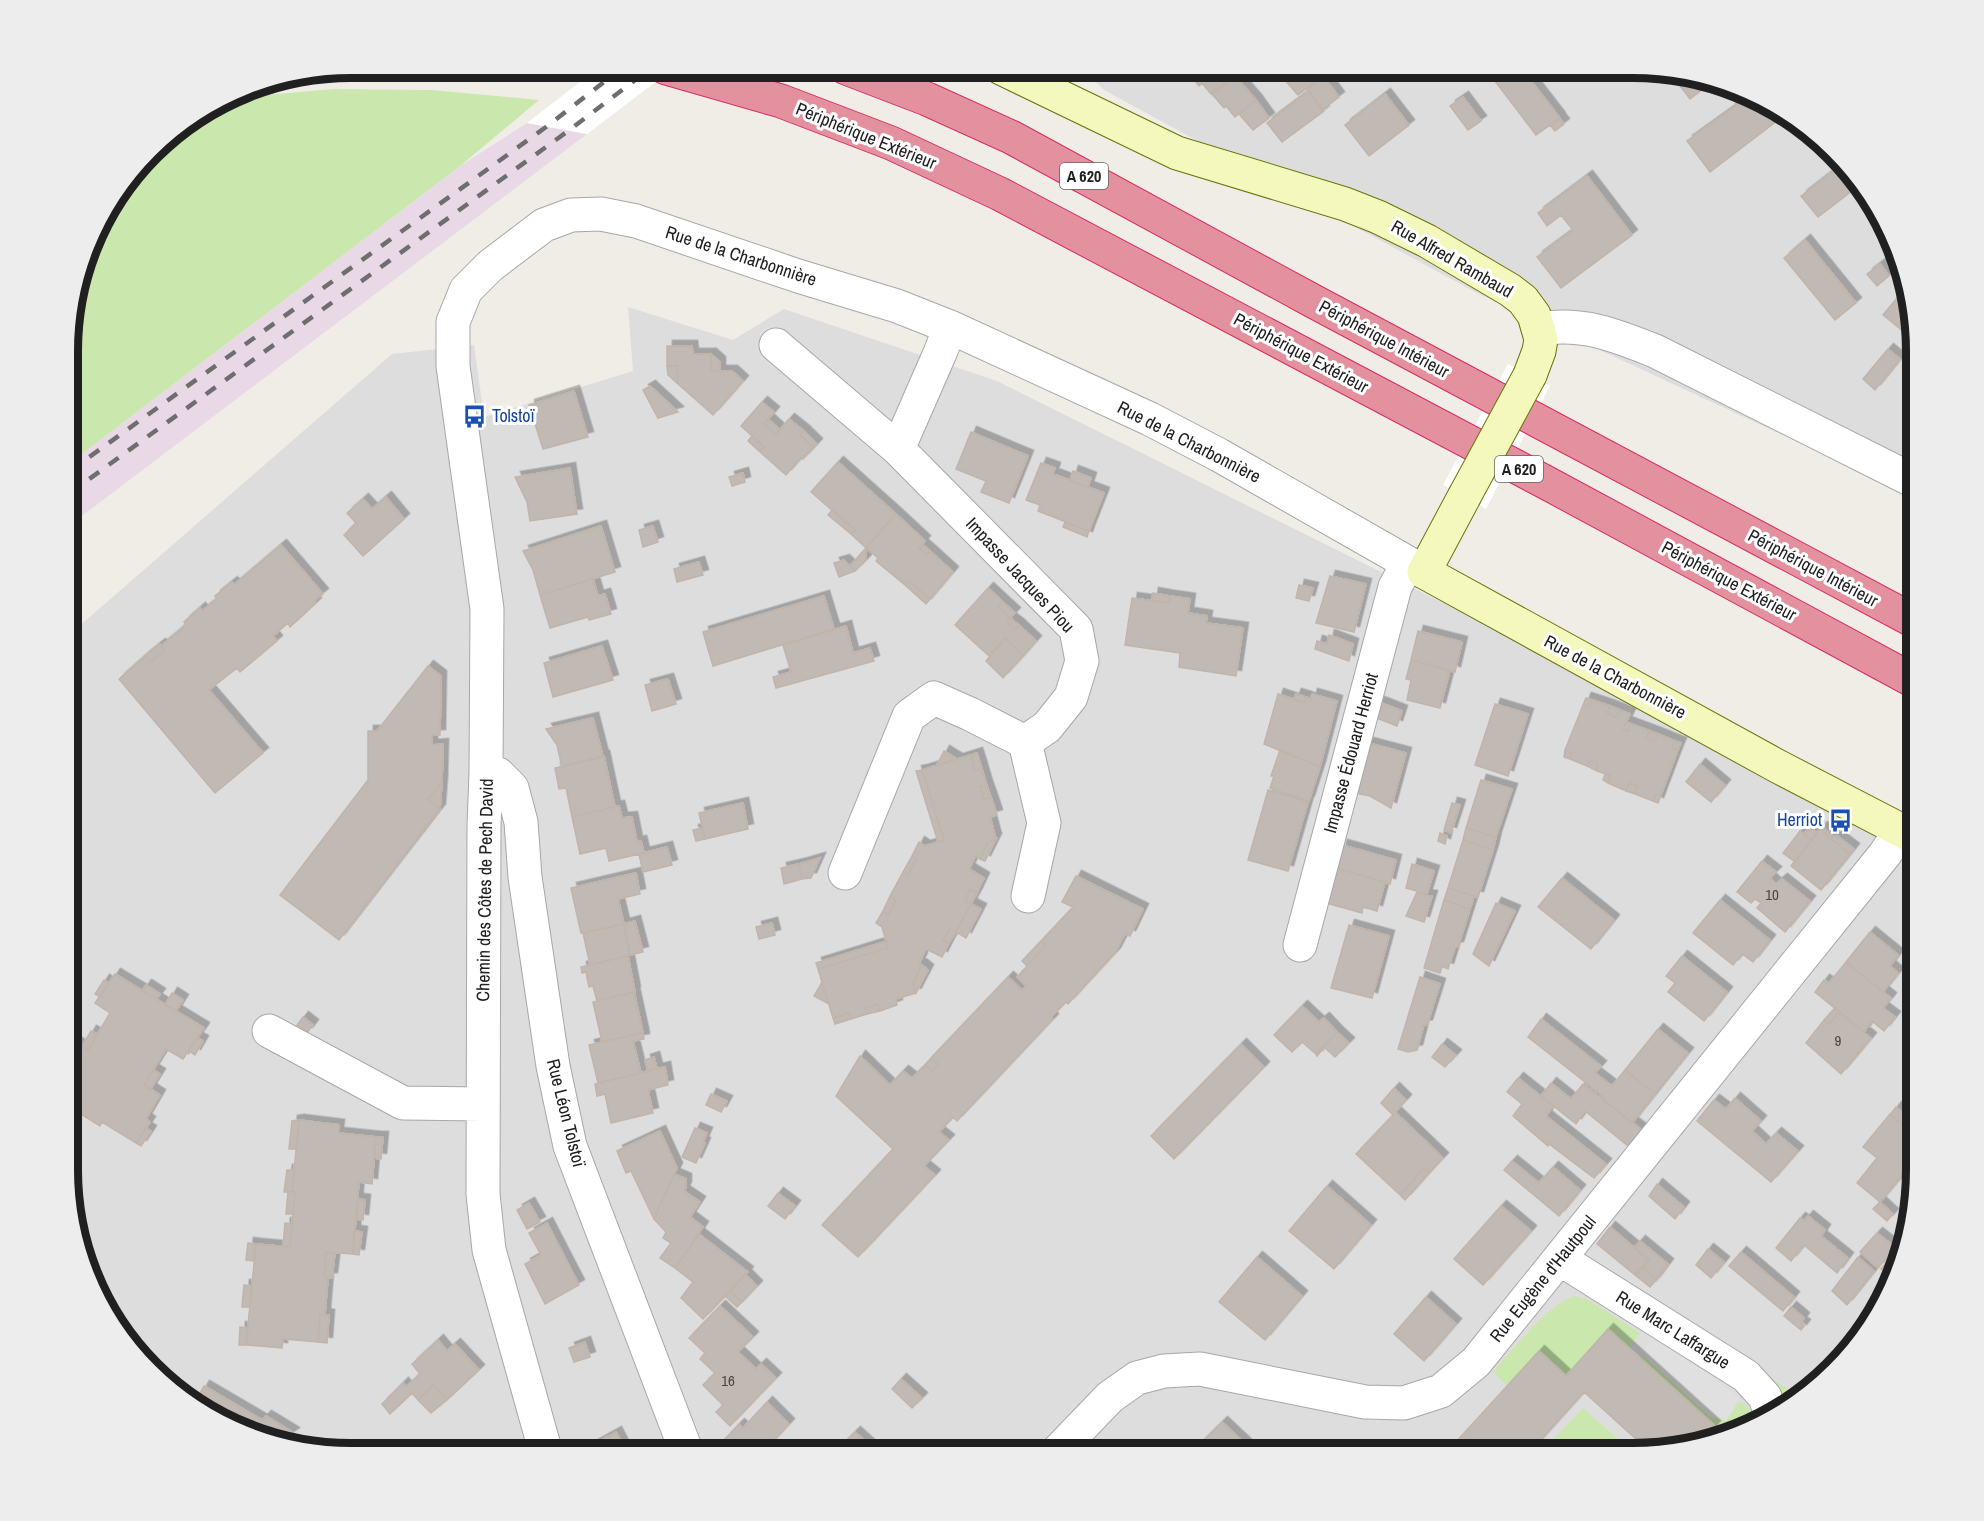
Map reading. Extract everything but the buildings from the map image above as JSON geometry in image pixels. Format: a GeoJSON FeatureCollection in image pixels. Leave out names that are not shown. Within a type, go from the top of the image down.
{"type":"FeatureCollection","features":[{"type":"Feature","properties":{"kind":"highway","name":"Périphérique Extérieur"},"geometry":{"type":"LineString","coordinates":[[700,78],[781,102],[880,139],[1000,194],[1906,677]]}},
{"type":"Feature","properties":{"kind":"highway","name":"Périphérique Intérieur"},"geometry":{"type":"LineString","coordinates":[[872,78],[927,99],[1011,137],[1324,307],[1906,617]]}},
{"type":"Feature","properties":{"kind":"street","name":"Rue Alfred Rambaud"},"geometry":{"type":"LineString","coordinates":[[1022,78],[1177,153],[1345,204],[1378,217],[1427,241],[1510,290],[1523,300],[1534,315],[1539,328]]}},
{"type":"Feature","properties":{"kind":"street","name":"Rue de la Charbonnière"},"geometry":{"type":"LineString","coordinates":[[453,322],[466,290],[490,266],[544,225],[571,216],[601,214],[636,221],[798,276],[897,306],[950,327],[1150,420],[1219,456],[1487,609],[1906,832]]}},
{"type":"Feature","properties":{"kind":"street","name":"Chemin des Côtes de Pech David"},"geometry":{"type":"LineString","coordinates":[[453,322],[453,366],[487,609],[486,772],[483,826],[483,1194],[489,1250],[543,1443]]}},
{"type":"Feature","properties":{"kind":"street"},"geometry":{"type":"LineString","coordinates":[[1416,567],[1464,497],[1530,375],[1539,351],[1539,328],[1569,326],[1615,334],[1655,351],[1906,477]]}},
{"type":"Feature","properties":{"kind":"street"},"geometry":{"type":"LineString","coordinates":[[898,449],[950,327]]}},
{"type":"Feature","properties":{"kind":"street","name":"Impasse Jacques Piou"},"geometry":{"type":"LineString","coordinates":[[776,345],[898,449],[1077,629],[1082,661],[1071,697],[1047,727],[1025,742]]}},
{"type":"Feature","properties":{"kind":"street","name":"Impasse Édouard Herriot"},"geometry":{"type":"LineString","coordinates":[[1300,945],[1395,588],[1416,567]]}},
{"type":"Feature","properties":{"kind":"street"},"geometry":{"type":"LineString","coordinates":[[845,873],[909,716],[934,698],[1025,742],[1044,823],[1028,896]]}},
{"type":"Feature","properties":{"kind":"street","name":"Rue Léon Tolstoï"},"geometry":{"type":"LineString","coordinates":[[486,772],[498,774],[512,788],[521,822],[525,877],[553,1066],[570,1146],[683,1443]]}},
{"type":"Feature","properties":{"kind":"street","name":"Rue Eugène d'Hautpoul"},"geometry":{"type":"LineString","coordinates":[[1066,1443],[1110,1397],[1137,1378],[1164,1371],[1200,1369],[1365,1402],[1404,1403],[1442,1392],[1476,1362],[1878,863],[1906,837]]}},
{"type":"Feature","properties":{"kind":"street"},"geometry":{"type":"LineString","coordinates":[[269,1031],[403,1103],[483,1104]]}},
{"type":"Feature","properties":{"kind":"street","name":"Rue Marc Laffargue"},"geometry":{"type":"LineString","coordinates":[[1560,1259],[1746,1376],[1765,1397],[1768,1407]]}},
{"type":"Feature","properties":{"kind":"shaded area"},"geometry":{"type":"Polygon","coordinates":[[[1092,78],[1633,78],[1669,80],[1704,87],[1754,106],[1799,134],[1838,171],[1869,214],[1892,263],[1904,315],[1906,492],[1475,292],[1104,90],[1092,78]]]}},
{"type":"Feature","properties":{"kind":"shaded area"},"geometry":{"type":"Polygon","coordinates":[[[527,123],[587,134],[78,519],[78,457],[460,166],[527,123]]]}},
{"type":"Feature","properties":{"kind":"shaded area"},"geometry":{"type":"Polygon","coordinates":[[[628,307],[733,340],[784,309],[997,381],[1906,833],[1906,1170],[1904,1206],[1892,1258],[1878,1291],[1850,1336],[1826,1363],[1799,1387],[1754,1415],[1704,1434],[1669,1441],[1633,1443],[351,1443],[315,1441],[263,1429],[230,1415],[185,1387],[158,1363],[134,1336],[106,1291],[92,1258],[80,1206],[78,1170],[78,627],[392,354],[474,345],[484,417],[633,371],[628,307]]]}},
{"type":"Feature","properties":{"kind":"shaded area"},"geometry":{"type":"Polygon","coordinates":[[[1649,1332],[1739,1397],[1726,1421],[1709,1416],[1644,1356],[1649,1332]]]}},
{"type":"Feature","properties":{"kind":"green space"},"geometry":{"type":"Polygon","coordinates":[[[333,89],[432,90],[539,100],[460,166],[78,457],[80,315],[92,263],[106,230],[134,185],[171,146],[199,124],[230,106],[254,96],[333,89]]]}},
{"type":"Feature","properties":{"kind":"green space"},"geometry":{"type":"Polygon","coordinates":[[[1574,1296],[1587,1299],[1640,1333],[1629,1348],[1608,1330],[1566,1376],[1539,1351],[1507,1386],[1493,1372],[1541,1319],[1563,1301],[1574,1296]]]}},
{"type":"Feature","properties":{"kind":"green space"},"geometry":{"type":"Polygon","coordinates":[[[1644,1356],[1709,1416],[1726,1421],[1738,1402],[1748,1406],[1751,1416],[1703,1434],[1641,1359],[1644,1356]]]}},
{"type":"Feature","properties":{"kind":"green space"},"geometry":{"type":"Polygon","coordinates":[[[1762,1372],[1792,1392],[1781,1399],[1762,1372]]]}},
{"type":"Feature","properties":{"kind":"green space"},"geometry":{"type":"Polygon","coordinates":[[[1583,1408],[1623,1443],[1550,1443],[1583,1408]]]}},
{"type":"Feature","properties":{"kind":"pier"},"geometry":{"type":"Polygon","coordinates":[[[585,78],[661,78],[587,134],[527,123],[585,78]]]}},
{"type":"Feature","properties":{"kind":"pier"},"geometry":{"type":"Polygon","coordinates":[[[1508,364],[1550,386],[1486,509],[1443,485],[1508,364]]]}},
{"type":"Feature","properties":{"kind":"railway"},"geometry":{"type":"LineString","coordinates":[[78,465],[546,127],[609,78]]}},
{"type":"Feature","properties":{"kind":"railway"},"geometry":{"type":"LineString","coordinates":[[78,487],[638,78]]}},
{"type":"Feature","properties":{"kind":"place","name":"Tolstoï"},"geometry":{"type":"Point","coordinates":[474,416]}},
{"type":"Feature","properties":{"kind":"place","name":"Herriot"},"geometry":{"type":"Point","coordinates":[1840,820]}}]}
